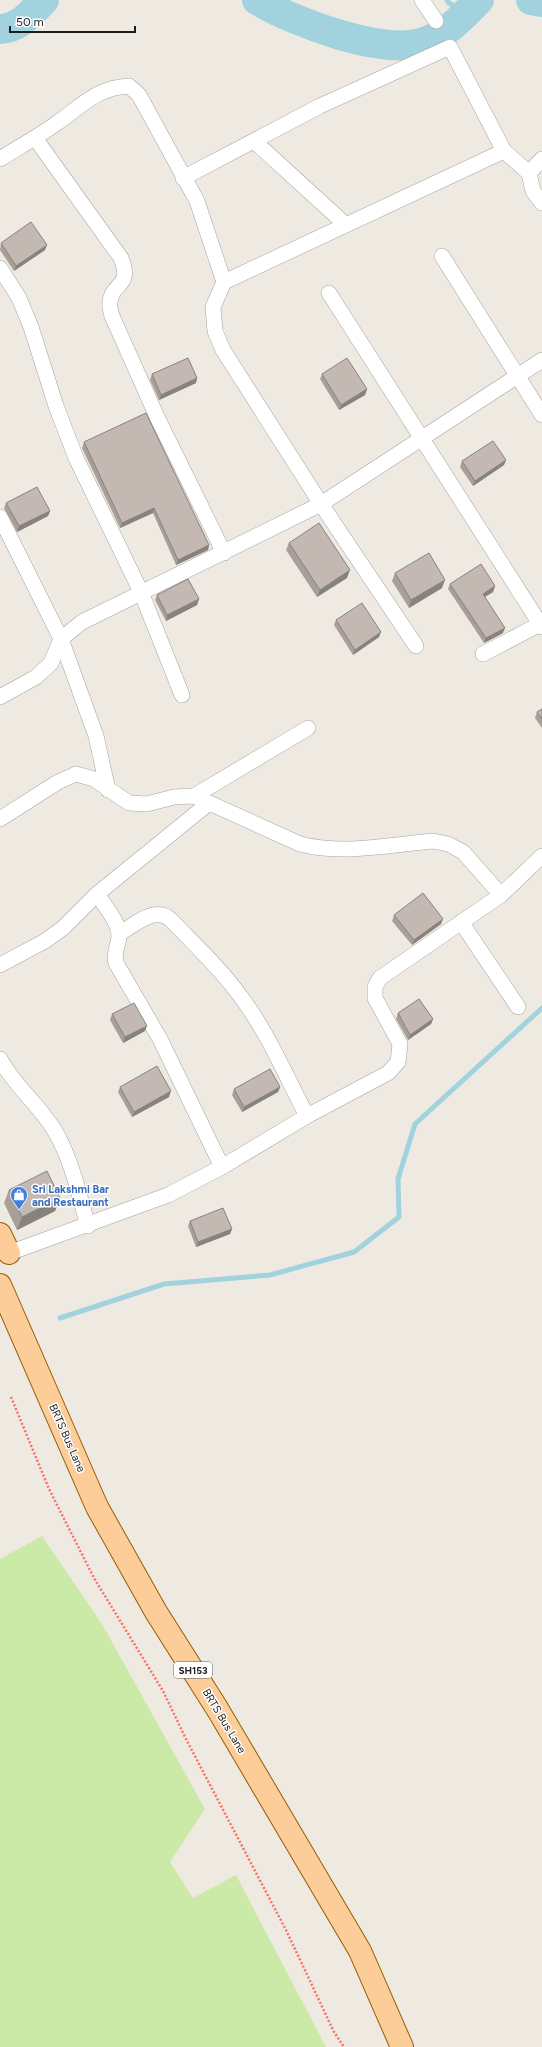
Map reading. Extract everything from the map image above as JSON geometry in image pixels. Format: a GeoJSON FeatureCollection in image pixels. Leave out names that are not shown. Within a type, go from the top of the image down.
{"type":"FeatureCollection","features":[{"type":"Feature","properties":{"kind":"main road","name":"BRTS Bus Lane"},"geometry":{"type":"LineString","coordinates":[[0,1285],[97,1507],[156,1612],[218,1710],[360,1951],[402,2047]]}},
{"type":"Feature","properties":{"kind":"street"},"geometry":{"type":"LineString","coordinates":[[422,0],[436,21]]}},
{"type":"Feature","properties":{"kind":"street"},"geometry":{"type":"LineString","coordinates":[[183,178],[320,106],[450,47],[504,151],[529,174],[533,191],[542,203]]}},
{"type":"Feature","properties":{"kind":"street"},"geometry":{"type":"LineString","coordinates":[[0,159],[35,138],[94,96],[113,87],[129,86],[139,95],[183,178],[197,201],[224,282]]}},
{"type":"Feature","properties":{"kind":"street"},"geometry":{"type":"LineString","coordinates":[[35,138],[121,258],[125,269],[125,278],[112,295],[110,304],[112,316],[158,419],[224,553]]}},
{"type":"Feature","properties":{"kind":"street"},"geometry":{"type":"LineString","coordinates":[[254,141],[346,225]]}},
{"type":"Feature","properties":{"kind":"street"},"geometry":{"type":"LineString","coordinates":[[416,646],[321,504],[223,350],[215,331],[213,307],[224,282],[504,151]]}},
{"type":"Feature","properties":{"kind":"street"},"geometry":{"type":"LineString","coordinates":[[529,174],[542,159]]}},
{"type":"Feature","properties":{"kind":"street"},"geometry":{"type":"LineString","coordinates":[[442,256],[542,415]]}},
{"type":"Feature","properties":{"kind":"street"},"geometry":{"type":"LineString","coordinates":[[0,268],[19,298],[31,327],[56,406],[76,458],[140,592],[182,695]]}},
{"type":"Feature","properties":{"kind":"street"},"geometry":{"type":"LineString","coordinates":[[329,293],[541,625],[483,654]]}},
{"type":"Feature","properties":{"kind":"street"},"geometry":{"type":"LineString","coordinates":[[0,697],[36,677],[51,663],[61,638],[82,622],[140,592],[224,553],[321,504],[516,375],[542,360]]}},
{"type":"Feature","properties":{"kind":"street"},"geometry":{"type":"LineString","coordinates":[[1,520],[61,638],[96,736],[108,790]]}},
{"type":"Feature","properties":{"kind":"street"},"geometry":{"type":"LineString","coordinates":[[194,796],[308,728]]}},
{"type":"Feature","properties":{"kind":"street"},"geometry":{"type":"LineString","coordinates":[[0,819],[58,782],[76,774],[94,779],[129,803],[147,804],[174,797],[194,796],[300,844],[317,849],[335,850],[433,841],[448,844],[463,852],[501,895]]}},
{"type":"Feature","properties":{"kind":"street"},"geometry":{"type":"LineString","coordinates":[[0,965],[45,941],[63,928],[97,894],[209,803]]}},
{"type":"Feature","properties":{"kind":"street"},"geometry":{"type":"LineString","coordinates":[[5,1244],[34,1243],[88,1226],[168,1195],[222,1167],[308,1116],[388,1073],[398,1062],[400,1044],[375,998],[375,987],[380,978],[501,895],[542,856]]}},
{"type":"Feature","properties":{"kind":"street"},"geometry":{"type":"LineString","coordinates":[[97,894],[115,922],[119,934],[114,952],[116,963],[160,1039],[222,1167]]}},
{"type":"Feature","properties":{"kind":"street"},"geometry":{"type":"LineString","coordinates":[[119,934],[154,914],[166,915],[229,981],[241,997],[254,1016],[308,1116]]}},
{"type":"Feature","properties":{"kind":"street"},"geometry":{"type":"LineString","coordinates":[[461,922],[518,1007]]}},
{"type":"Feature","properties":{"kind":"street"},"geometry":{"type":"LineString","coordinates":[[0,1060],[7,1072],[44,1114],[56,1133],[68,1160],[88,1226]]}},
{"type":"Feature","properties":{"kind":"path"},"geometry":{"type":"LineString","coordinates":[[11,1396],[49,1489],[91,1571],[163,1691],[187,1741],[286,1930],[334,2032],[344,2047]]}},
{"type":"Feature","properties":{"kind":"green space"},"geometry":{"type":"Polygon","coordinates":[[[42,1536],[102,1624],[205,1809],[170,1862],[193,1898],[236,1875],[326,2047],[0,2047],[0,1559],[42,1536]]]}},
{"type":"Feature","properties":{"kind":"building"},"geometry":{"type":"Polygon","coordinates":[[[31,222],[47,245],[16,266],[1,243],[31,222]]]}},
{"type":"Feature","properties":{"kind":"building"},"geometry":{"type":"Polygon","coordinates":[[[188,358],[197,378],[161,395],[152,374],[188,358]]]}},
{"type":"Feature","properties":{"kind":"building"},"geometry":{"type":"Polygon","coordinates":[[[347,358],[367,389],[341,405],[322,374],[347,358]]]}},
{"type":"Feature","properties":{"kind":"building"},"geometry":{"type":"Polygon","coordinates":[[[146,413],[209,545],[178,560],[154,508],[122,523],[84,442],[146,413]]]}},
{"type":"Feature","properties":{"kind":"building"},"geometry":{"type":"Polygon","coordinates":[[[493,441],[506,460],[475,481],[462,461],[493,441]]]}},
{"type":"Feature","properties":{"kind":"building"},"geometry":{"type":"Polygon","coordinates":[[[37,487],[50,511],[19,526],[6,503],[37,487]]]}},
{"type":"Feature","properties":{"kind":"building"},"geometry":{"type":"Polygon","coordinates":[[[319,523],[350,570],[320,590],[289,543],[319,523]]]}},
{"type":"Feature","properties":{"kind":"building"},"geometry":{"type":"Polygon","coordinates":[[[429,553],[445,580],[411,600],[395,573],[429,553]]]}},
{"type":"Feature","properties":{"kind":"building"},"geometry":{"type":"Polygon","coordinates":[[[481,564],[495,586],[483,594],[505,628],[486,638],[450,584],[481,564]]]}},
{"type":"Feature","properties":{"kind":"building"},"geometry":{"type":"Polygon","coordinates":[[[188,579],[199,599],[167,615],[157,595],[188,579]]]}},
{"type":"Feature","properties":{"kind":"building"},"geometry":{"type":"Polygon","coordinates":[[[362,603],[381,632],[355,650],[336,620],[362,603]]]}},
{"type":"Feature","properties":{"kind":"building"},"geometry":{"type":"Polygon","coordinates":[[[542,709],[542,719],[537,712],[542,709]]]}},
{"type":"Feature","properties":{"kind":"building"},"geometry":{"type":"Polygon","coordinates":[[[423,893],[443,919],[414,940],[394,915],[423,893]]]}},
{"type":"Feature","properties":{"kind":"building"},"geometry":{"type":"Polygon","coordinates":[[[419,999],[433,1019],[410,1035],[398,1013],[419,999]]]}},
{"type":"Feature","properties":{"kind":"building"},"geometry":{"type":"Polygon","coordinates":[[[134,1003],[147,1026],[125,1037],[112,1014],[134,1003]]]}},
{"type":"Feature","properties":{"kind":"building"},"geometry":{"type":"Polygon","coordinates":[[[157,1066],[171,1091],[134,1112],[120,1087],[157,1066]]]}},
{"type":"Feature","properties":{"kind":"building"},"geometry":{"type":"Polygon","coordinates":[[[270,1069],[280,1087],[244,1107],[234,1089],[270,1069]]]}},
{"type":"Feature","properties":{"kind":"building"},"geometry":{"type":"Polygon","coordinates":[[[47,1171],[60,1198],[22,1217],[9,1190],[47,1171]]]}},
{"type":"Feature","properties":{"kind":"building"},"geometry":{"type":"Polygon","coordinates":[[[223,1208],[232,1229],[198,1242],[190,1221],[223,1208]]]}},
{"type":"Feature","properties":{"kind":"waterway"},"geometry":{"type":"LineString","coordinates":[[0,29],[19,23],[30,15],[44,0]]}},
{"type":"Feature","properties":{"kind":"waterway"},"geometry":{"type":"LineString","coordinates":[[257,0],[273,9],[315,27],[363,41],[407,45],[424,42],[447,30],[479,0]]}},
{"type":"Feature","properties":{"kind":"waterway"},"geometry":{"type":"LineString","coordinates":[[447,0],[449,3],[458,8],[470,9]]}},
{"type":"Feature","properties":{"kind":"waterway"},"geometry":{"type":"LineString","coordinates":[[531,0],[542,2]]}},
{"type":"Feature","properties":{"kind":"waterway"},"geometry":{"type":"LineString","coordinates":[[60,1318],[164,1284],[270,1275],[354,1252],[399,1217],[398,1179],[415,1124],[542,1008]]}},
{"type":"Feature","properties":{"kind":"place","name":"Sri Lakshmi Bar and Restaurant"},"geometry":{"type":"Point","coordinates":[19,1210]}}]}
